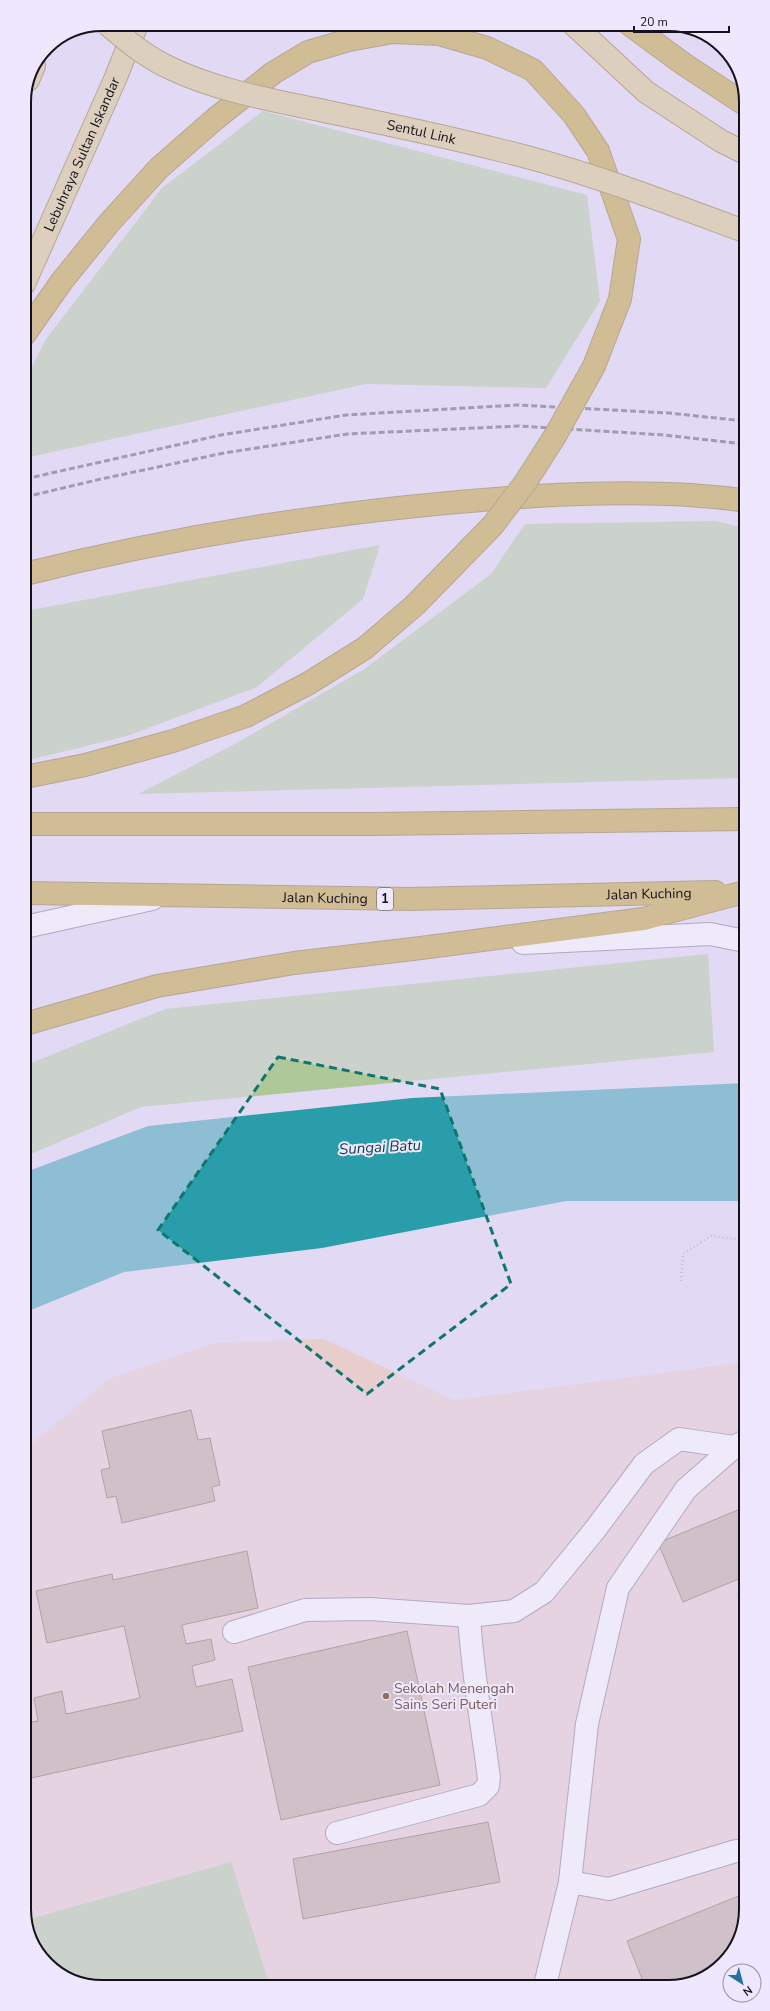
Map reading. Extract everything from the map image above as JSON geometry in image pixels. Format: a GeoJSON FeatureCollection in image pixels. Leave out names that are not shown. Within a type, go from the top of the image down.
{"type":"FeatureCollection","features":[{"type":"Feature","properties":{"kind":"highway"},"geometry":{"type":"LineString","coordinates":[[639,31],[685,65],[739,100]]}},
{"type":"Feature","properties":{"kind":"highway"},"geometry":{"type":"LineString","coordinates":[[31,325],[62,281],[109,223],[159,168],[215,119],[272,74],[308,52],[349,40],[393,32],[438,34],[487,48],[533,70],[574,115],[598,151],[628,239],[620,299],[594,366],[555,436],[525,483],[493,525],[415,605],[365,648],[309,683],[246,716],[173,741],[100,761],[31,775]]}},
{"type":"Feature","properties":{"kind":"highway"},"geometry":{"type":"LineString","coordinates":[[31,573],[178,540],[315,517],[461,501],[597,493],[661,493],[739,500]]}},
{"type":"Feature","properties":{"kind":"highway"},"geometry":{"type":"LineString","coordinates":[[31,824],[375,824],[739,819]]}},
{"type":"Feature","properties":{"kind":"highway","name":"Jalan Kuching"},"geometry":{"type":"LineString","coordinates":[[31,894],[409,899],[739,891]]}},
{"type":"Feature","properties":{"kind":"highway"},"geometry":{"type":"LineString","coordinates":[[31,1022],[157,986],[294,963],[643,919],[739,892]]}},
{"type":"Feature","properties":{"kind":"main road","name":"Sentul Link"},"geometry":{"type":"LineString","coordinates":[[115,31],[138,50],[171,68],[206,83],[269,100],[386,124],[500,150],[646,194],[739,229]]}},
{"type":"Feature","properties":{"kind":"main road","name":"Lebuhraya Sultan Iskandar"},"geometry":{"type":"LineString","coordinates":[[31,268],[116,77],[134,31]]}},
{"type":"Feature","properties":{"kind":"main road"},"geometry":{"type":"LineString","coordinates":[[581,31],[646,92],[721,141],[739,150]]}},
{"type":"Feature","properties":{"kind":"lane"},"geometry":{"type":"LineString","coordinates":[[31,926],[166,896]]}},
{"type":"Feature","properties":{"kind":"lane"},"geometry":{"type":"LineString","coordinates":[[421,948],[710,934],[739,940]]}},
{"type":"Feature","properties":{"kind":"lane"},"geometry":{"type":"LineString","coordinates":[[234,1632],[305,1610],[370,1609],[469,1616],[514,1611],[544,1592],[594,1531],[644,1464],[679,1439],[739,1444]]}},
{"type":"Feature","properties":{"kind":"lane"},"geometry":{"type":"LineString","coordinates":[[546,1980],[570,1882],[587,1724],[618,1588],[686,1489],[739,1445]]}},
{"type":"Feature","properties":{"kind":"lane"},"geometry":{"type":"LineString","coordinates":[[336,1833],[479,1795],[488,1786],[489,1778],[483,1729],[471,1658],[469,1616]]}},
{"type":"Feature","properties":{"kind":"lane"},"geometry":{"type":"LineString","coordinates":[[570,1882],[609,1888],[736,1850]]}},
{"type":"Feature","properties":{"kind":"path"},"geometry":{"type":"LineString","coordinates":[[681,1281],[683,1254],[711,1236],[739,1239]]}},
{"type":"Feature","properties":{"kind":"highlighted area"},"geometry":{"type":"Polygon","coordinates":[[[278,1057],[440,1089],[511,1284],[367,1394],[158,1230],[278,1057]]]}},
{"type":"Feature","properties":{"kind":"shaded area","name":"Sekolah Menengah Sains Seri Puteri"},"geometry":{"type":"Polygon","coordinates":[[[324,1339],[454,1400],[739,1363],[739,1909],[738,1923],[730,1945],[708,1968],[687,1978],[668,1980],[97,1980],[83,1978],[66,1971],[43,1949],[33,1928],[31,1909],[31,1445],[110,1378],[214,1343],[324,1339]]]}},
{"type":"Feature","properties":{"kind":"green space"},"geometry":{"type":"Polygon","coordinates":[[[263,111],[587,195],[600,301],[546,388],[366,384],[31,457],[31,368],[46,339],[162,188],[263,111]]]}},
{"type":"Feature","properties":{"kind":"green space"},"geometry":{"type":"Polygon","coordinates":[[[716,521],[739,527],[739,778],[138,794],[233,745],[363,670],[491,574],[525,524],[716,521]]]}},
{"type":"Feature","properties":{"kind":"green space"},"geometry":{"type":"Polygon","coordinates":[[[380,545],[363,599],[257,687],[127,736],[31,760],[31,610],[380,545]]]}},
{"type":"Feature","properties":{"kind":"green space"},"geometry":{"type":"Polygon","coordinates":[[[708,954],[714,1052],[141,1107],[31,1154],[31,1063],[165,1009],[708,954]]]}},
{"type":"Feature","properties":{"kind":"green space"},"geometry":{"type":"Polygon","coordinates":[[[739,1592],[739,1600],[736,1594],[739,1592]]]}},
{"type":"Feature","properties":{"kind":"green space"},"geometry":{"type":"Polygon","coordinates":[[[231,1862],[268,1980],[97,1980],[83,1978],[66,1971],[43,1949],[33,1928],[32,1919],[231,1862]]]}},
{"type":"Feature","properties":{"kind":"water","name":"Sungai Batu"},"geometry":{"type":"Polygon","coordinates":[[[739,1083],[739,1201],[566,1201],[322,1248],[124,1272],[31,1310],[31,1170],[148,1126],[412,1098],[739,1083]]]}},
{"type":"Feature","properties":{"kind":"building"},"geometry":{"type":"Polygon","coordinates":[[[191,1410],[198,1440],[210,1438],[220,1485],[212,1487],[215,1501],[122,1523],[116,1496],[107,1498],[101,1470],[110,1468],[102,1431],[191,1410]]]}},
{"type":"Feature","properties":{"kind":"building"},"geometry":{"type":"Polygon","coordinates":[[[739,1509],[739,1579],[683,1602],[658,1543],[739,1509]]]}},
{"type":"Feature","properties":{"kind":"building"},"geometry":{"type":"Polygon","coordinates":[[[247,1551],[258,1608],[182,1625],[186,1644],[211,1639],[215,1660],[192,1666],[196,1687],[232,1679],[243,1731],[31,1778],[31,1722],[38,1721],[34,1698],[62,1691],[66,1714],[140,1698],[124,1626],[47,1643],[36,1591],[112,1574],[113,1580],[247,1551]]]}},
{"type":"Feature","properties":{"kind":"building"},"geometry":{"type":"Polygon","coordinates":[[[407,1631],[440,1785],[281,1820],[248,1667],[407,1631]]]}},
{"type":"Feature","properties":{"kind":"building"},"geometry":{"type":"Polygon","coordinates":[[[488,1822],[500,1882],[303,1919],[293,1859],[488,1822]]]}},
{"type":"Feature","properties":{"kind":"building"},"geometry":{"type":"Polygon","coordinates":[[[739,1896],[738,1923],[730,1945],[715,1962],[700,1973],[687,1978],[642,1980],[627,1941],[739,1896]]]}},
{"type":"Feature","properties":{"kind":"railway"},"geometry":{"type":"LineString","coordinates":[[31,478],[221,435],[346,415],[517,405],[669,413],[739,420]]}},
{"type":"Feature","properties":{"kind":"railway"},"geometry":{"type":"LineString","coordinates":[[31,496],[224,453],[347,434],[519,426],[664,435],[739,443]]}},
{"type":"Feature","properties":{"kind":"place","name":"Sekolah Menengah Sains Seri Puteri"},"geometry":{"type":"Point","coordinates":[386,1696]}}]}
